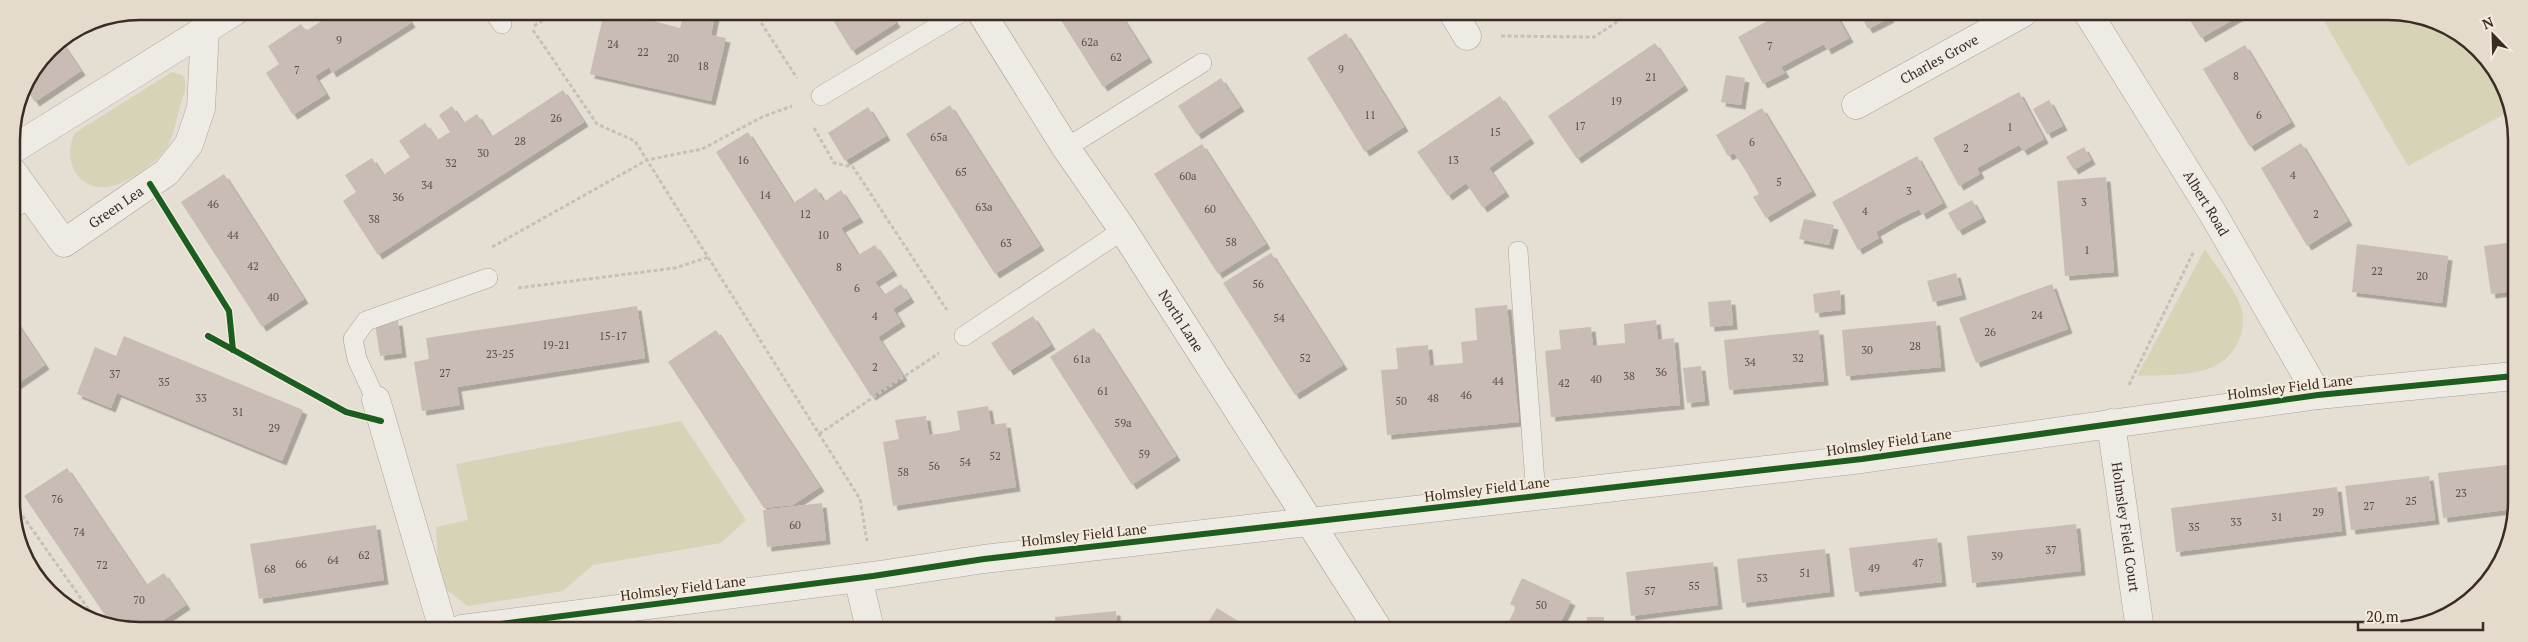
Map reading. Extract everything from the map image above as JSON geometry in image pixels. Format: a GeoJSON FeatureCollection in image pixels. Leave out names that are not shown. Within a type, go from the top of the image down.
{"type":"FeatureCollection","features":[{"type":"Feature","properties":{"kind":"street"},"geometry":{"type":"LineString","coordinates":[[20,145],[221,20]]}},
{"type":"Feature","properties":{"kind":"street","name":"North Lane"},"geometry":{"type":"LineString","coordinates":[[986,20],[1066,148],[1123,230],[1373,622]]}},
{"type":"Feature","properties":{"kind":"street"},"geometry":{"type":"LineString","coordinates":[[1457,20],[1467,36]]}},
{"type":"Feature","properties":{"kind":"street","name":"Charles Grove"},"geometry":{"type":"LineString","coordinates":[[1856,105],[2010,20]]}},
{"type":"Feature","properties":{"kind":"street","name":"Albert Road"},"geometry":{"type":"LineString","coordinates":[[2092,20],[2212,212],[2318,395]]}},
{"type":"Feature","properties":{"kind":"street","name":"Green Lea"},"geometry":{"type":"LineString","coordinates":[[22,204],[64,243],[167,172],[189,144],[201,108],[206,30]]}},
{"type":"Feature","properties":{"kind":"street","name":"Holmsley Field Lane"},"geometry":{"type":"LineString","coordinates":[[509,622],[865,577],[984,559],[1862,459],[2318,395],[2508,377]]}},
{"type":"Feature","properties":{"kind":"street"},"geometry":{"type":"LineString","coordinates":[[376,400],[441,622]]}},
{"type":"Feature","properties":{"kind":"street","name":"Holmsley Field Court"},"geometry":{"type":"LineString","coordinates":[[2111,423],[2139,622]]}},
{"type":"Feature","properties":{"kind":"street"},"geometry":{"type":"LineString","coordinates":[[865,577],[869,622]]}},
{"type":"Feature","properties":{"kind":"lane"},"geometry":{"type":"LineString","coordinates":[[821,96],[949,20]]}},
{"type":"Feature","properties":{"kind":"lane"},"geometry":{"type":"LineString","coordinates":[[1066,148],[1202,63]]}},
{"type":"Feature","properties":{"kind":"lane"},"geometry":{"type":"LineString","coordinates":[[964,336],[1123,230]]}},
{"type":"Feature","properties":{"kind":"lane"},"geometry":{"type":"LineString","coordinates":[[1518,251],[1536,496]]}},
{"type":"Feature","properties":{"kind":"lane"},"geometry":{"type":"LineString","coordinates":[[376,400],[357,359],[353,339],[366,321],[488,278]]}},
{"type":"Feature","properties":{"kind":"path"},"geometry":{"type":"LineString","coordinates":[[543,20],[531,28],[597,124],[635,140],[860,499],[865,577]]}},
{"type":"Feature","properties":{"kind":"path"},"geometry":{"type":"LineString","coordinates":[[759,20],[794,76],[821,96]]}},
{"type":"Feature","properties":{"kind":"path"},"geometry":{"type":"LineString","coordinates":[[1467,36],[1594,37],[1620,20]]}},
{"type":"Feature","properties":{"kind":"path"},"geometry":{"type":"LineString","coordinates":[[709,257],[675,268],[499,290],[488,278],[492,246],[647,160],[702,148],[762,117],[821,96]]}},
{"type":"Feature","properties":{"kind":"path"},"geometry":{"type":"LineString","coordinates":[[819,434],[964,336],[853,167],[834,163],[812,124],[821,96]]}},
{"type":"Feature","properties":{"kind":"path"},"geometry":{"type":"LineString","coordinates":[[2111,423],[2212,212]]}},
{"type":"Feature","properties":{"kind":"path"},"geometry":{"type":"LineString","coordinates":[[20,513],[90,611]]}},
{"type":"Feature","properties":{"kind":"shaded area"},"geometry":{"type":"Polygon","coordinates":[[[2323,20],[2395,20],[2411,22],[2434,29],[2448,36],[2468,51],[2468,60],[2477,60],[2483,67],[2496,87],[2505,114],[2408,166],[2323,20]]]}},
{"type":"Feature","properties":{"kind":"shaded area"},"geometry":{"type":"Polygon","coordinates":[[[172,72],[182,75],[185,86],[184,95],[167,147],[148,167],[130,179],[104,187],[94,186],[85,182],[78,176],[71,160],[70,151],[75,133],[172,72]]]}},
{"type":"Feature","properties":{"kind":"shaded area"},"geometry":{"type":"Polygon","coordinates":[[[2205,249],[2239,301],[2243,326],[2237,344],[2229,356],[2218,364],[2206,369],[2193,373],[2137,376],[2205,249]]]}},
{"type":"Feature","properties":{"kind":"shaded area"},"geometry":{"type":"Polygon","coordinates":[[[681,421],[746,520],[721,543],[593,565],[563,591],[468,606],[439,584],[436,527],[468,520],[456,464],[681,421]]]}},
{"type":"Feature","properties":{"kind":"building"},"geometry":{"type":"Polygon","coordinates":[[[323,20],[409,20],[411,23],[332,73],[329,67],[315,76],[326,94],[293,115],[266,73],[279,64],[268,46],[301,24],[306,31],[323,20]]]}},
{"type":"Feature","properties":{"kind":"building"},"geometry":{"type":"Polygon","coordinates":[[[602,20],[650,20],[680,28],[682,20],[714,20],[711,35],[726,38],[711,101],[590,74],[602,20]]]}},
{"type":"Feature","properties":{"kind":"building"},"geometry":{"type":"Polygon","coordinates":[[[833,20],[894,20],[896,23],[852,51],[833,20]]]}},
{"type":"Feature","properties":{"kind":"building"},"geometry":{"type":"Polygon","coordinates":[[[1061,20],[1124,20],[1148,58],[1103,87],[1061,20]]]}},
{"type":"Feature","properties":{"kind":"building"},"geometry":{"type":"Polygon","coordinates":[[[1769,20],[1839,20],[1849,38],[1827,50],[1824,44],[1781,67],[1785,73],[1763,84],[1738,37],[1769,20]]]}},
{"type":"Feature","properties":{"kind":"building"},"geometry":{"type":"Polygon","coordinates":[[[1864,20],[1886,20],[1868,29],[1864,20]]]}},
{"type":"Feature","properties":{"kind":"building"},"geometry":{"type":"Polygon","coordinates":[[[2190,20],[2232,20],[2201,38],[2190,20]]]}},
{"type":"Feature","properties":{"kind":"building"},"geometry":{"type":"Polygon","coordinates":[[[1346,33],[1404,127],[1365,152],[1307,58],[1346,33]]]}},
{"type":"Feature","properties":{"kind":"building"},"geometry":{"type":"Polygon","coordinates":[[[1655,43],[1684,86],[1577,159],[1548,116],[1655,43]]]}},
{"type":"Feature","properties":{"kind":"building"},"geometry":{"type":"Polygon","coordinates":[[[2245,45],[2291,122],[2250,147],[2203,69],[2245,45]]]}},
{"type":"Feature","properties":{"kind":"building"},"geometry":{"type":"Polygon","coordinates":[[[65,47],[81,71],[35,102],[29,94],[36,80],[55,55],[65,47]]]}},
{"type":"Feature","properties":{"kind":"building"},"geometry":{"type":"Polygon","coordinates":[[[1726,75],[1745,78],[1741,105],[1721,102],[1726,75]]]}},
{"type":"Feature","properties":{"kind":"building"},"geometry":{"type":"Polygon","coordinates":[[[1221,78],[1240,107],[1197,135],[1178,106],[1221,78]]]}},
{"type":"Feature","properties":{"kind":"building"},"geometry":{"type":"Polygon","coordinates":[[[563,90],[584,122],[378,255],[343,201],[356,192],[345,175],[372,158],[383,175],[410,157],[399,141],[425,123],[437,140],[450,132],[439,115],[452,106],[463,123],[477,114],[491,137],[563,90]]]}},
{"type":"Feature","properties":{"kind":"building"},"geometry":{"type":"Polygon","coordinates":[[[2019,92],[2044,139],[2023,151],[2019,145],[1977,168],[1980,174],[1959,186],[1933,138],[2019,92]]]}},
{"type":"Feature","properties":{"kind":"building"},"geometry":{"type":"Polygon","coordinates":[[[1500,96],[1530,139],[1489,168],[1505,192],[1483,208],[1466,183],[1448,196],[1417,152],[1500,96]]]}},
{"type":"Feature","properties":{"kind":"building"},"geometry":{"type":"Polygon","coordinates":[[[2049,100],[2063,126],[2047,134],[2033,109],[2049,100]]]}},
{"type":"Feature","properties":{"kind":"building"},"geometry":{"type":"Polygon","coordinates":[[[950,105],[1040,246],[995,274],[906,134],[950,105]]]}},
{"type":"Feature","properties":{"kind":"building"},"geometry":{"type":"Polygon","coordinates":[[[868,107],[886,136],[845,161],[828,133],[868,107]]]}},
{"type":"Feature","properties":{"kind":"building"},"geometry":{"type":"Polygon","coordinates":[[[1762,108],[1812,191],[1766,218],[1753,197],[1759,194],[1747,173],[1734,153],[1728,156],[1716,135],[1762,108]]]}},
{"type":"Feature","properties":{"kind":"building"},"geometry":{"type":"Polygon","coordinates":[[[748,132],[793,203],[816,188],[824,202],[841,190],[859,218],[841,228],[858,255],[875,245],[893,271],[875,282],[884,295],[901,284],[910,298],[893,309],[901,322],[878,337],[903,376],[871,396],[716,152],[748,132]]]}},
{"type":"Feature","properties":{"kind":"building"},"geometry":{"type":"Polygon","coordinates":[[[2301,143],[2348,221],[2307,246],[2261,168],[2301,143]]]}},
{"type":"Feature","properties":{"kind":"building"},"geometry":{"type":"Polygon","coordinates":[[[1202,144],[1266,244],[1218,274],[1154,174],[1202,144]]]}},
{"type":"Feature","properties":{"kind":"building"},"geometry":{"type":"Polygon","coordinates":[[[2084,147],[2091,160],[2074,170],[2066,157],[2084,147]]]}},
{"type":"Feature","properties":{"kind":"building"},"geometry":{"type":"Polygon","coordinates":[[[1917,156],[1943,203],[1922,215],[1919,209],[1897,220],[1876,232],[1879,238],[1858,250],[1832,202],[1917,156]]]}},
{"type":"Feature","properties":{"kind":"building"},"geometry":{"type":"Polygon","coordinates":[[[224,174],[304,299],[262,327],[181,202],[224,174]]]}},
{"type":"Feature","properties":{"kind":"building"},"geometry":{"type":"Polygon","coordinates":[[[2106,177],[2114,272],[2065,276],[2057,181],[2106,177]]]}},
{"type":"Feature","properties":{"kind":"building"},"geometry":{"type":"Polygon","coordinates":[[[1972,200],[1982,218],[1958,231],[1948,213],[1972,200]]]}},
{"type":"Feature","properties":{"kind":"building"},"geometry":{"type":"Polygon","coordinates":[[[1804,219],[1834,225],[1829,245],[1799,239],[1804,219]]]}},
{"type":"Feature","properties":{"kind":"building"},"geometry":{"type":"Polygon","coordinates":[[[2508,243],[2508,292],[2491,294],[2484,246],[2508,243]]]}},
{"type":"Feature","properties":{"kind":"building"},"geometry":{"type":"Polygon","coordinates":[[[2357,244],[2448,256],[2442,303],[2352,292],[2357,244]]]}},
{"type":"Feature","properties":{"kind":"building"},"geometry":{"type":"Polygon","coordinates":[[[1271,253],[1343,365],[1295,395],[1223,283],[1271,253]]]}},
{"type":"Feature","properties":{"kind":"building"},"geometry":{"type":"Polygon","coordinates":[[[1956,273],[1962,295],[1933,302],[1927,281],[1956,273]]]}},
{"type":"Feature","properties":{"kind":"building"},"geometry":{"type":"Polygon","coordinates":[[[2052,284],[2068,329],[1976,363],[1959,318],[2052,284]]]}},
{"type":"Feature","properties":{"kind":"building"},"geometry":{"type":"Polygon","coordinates":[[[1840,290],[1841,310],[1815,313],[1813,294],[1840,290]]]}},
{"type":"Feature","properties":{"kind":"building"},"geometry":{"type":"Polygon","coordinates":[[[1731,300],[1733,325],[1710,327],[1708,302],[1731,300]]]}},
{"type":"Feature","properties":{"kind":"building"},"geometry":{"type":"Polygon","coordinates":[[[1507,305],[1519,422],[1387,435],[1381,370],[1398,369],[1396,348],[1428,345],[1430,366],[1463,363],[1461,342],[1477,340],[1475,308],[1507,305]]]}},
{"type":"Feature","properties":{"kind":"building"},"geometry":{"type":"Polygon","coordinates":[[[637,306],[645,358],[457,387],[460,405],[422,411],[414,362],[429,359],[426,338],[637,306]]]}},
{"type":"Feature","properties":{"kind":"building"},"geometry":{"type":"Polygon","coordinates":[[[1033,316],[1051,345],[1009,371],[991,343],[1033,316]]]}},
{"type":"Feature","properties":{"kind":"building"},"geometry":{"type":"Polygon","coordinates":[[[1656,320],[1658,340],[1674,338],[1680,405],[1551,417],[1545,351],[1561,349],[1559,330],[1591,327],[1593,346],[1625,343],[1624,324],[1656,320]]]}},
{"type":"Feature","properties":{"kind":"building"},"geometry":{"type":"Polygon","coordinates":[[[398,321],[402,353],[380,356],[375,324],[398,321]]]}},
{"type":"Feature","properties":{"kind":"building"},"geometry":{"type":"Polygon","coordinates":[[[1936,321],[1941,367],[1846,376],[1842,330],[1936,321]]]}},
{"type":"Feature","properties":{"kind":"building"},"geometry":{"type":"Polygon","coordinates":[[[20,328],[45,365],[20,382],[20,328]]]}},
{"type":"Feature","properties":{"kind":"building"},"geometry":{"type":"Polygon","coordinates":[[[1094,328],[1176,456],[1132,485],[1050,357],[1094,328]]]}},
{"type":"Feature","properties":{"kind":"building"},"geometry":{"type":"Polygon","coordinates":[[[716,330],[820,487],[793,505],[764,508],[668,362],[716,330]]]}},
{"type":"Feature","properties":{"kind":"building"},"geometry":{"type":"Polygon","coordinates":[[[1819,330],[1824,381],[1729,390],[1724,340],[1819,330]]]}},
{"type":"Feature","properties":{"kind":"building"},"geometry":{"type":"Polygon","coordinates":[[[124,336],[303,410],[282,461],[117,393],[111,408],[77,394],[95,347],[116,356],[124,336]]]}},
{"type":"Feature","properties":{"kind":"building"},"geometry":{"type":"Polygon","coordinates":[[[1701,366],[1705,401],[1687,403],[1683,368],[1701,366]]]}},
{"type":"Feature","properties":{"kind":"building"},"geometry":{"type":"Polygon","coordinates":[[[988,406],[991,425],[1006,423],[1016,487],[893,506],[883,442],[899,439],[895,420],[926,416],[929,435],[945,433],[960,430],[957,411],[988,406]]]}},
{"type":"Feature","properties":{"kind":"building"},"geometry":{"type":"Polygon","coordinates":[[[2508,465],[2508,510],[2443,518],[2438,473],[2508,465]]]}},
{"type":"Feature","properties":{"kind":"building"},"geometry":{"type":"Polygon","coordinates":[[[67,468],[146,585],[164,573],[186,605],[161,622],[131,621],[129,618],[124,621],[106,617],[24,496],[67,468]]]}},
{"type":"Feature","properties":{"kind":"building"},"geometry":{"type":"Polygon","coordinates":[[[2429,476],[2435,520],[2351,530],[2345,486],[2429,476]]]}},
{"type":"Feature","properties":{"kind":"building"},"geometry":{"type":"Polygon","coordinates":[[[2337,487],[2342,531],[2176,552],[2171,508],[2337,487]]]}},
{"type":"Feature","properties":{"kind":"building"},"geometry":{"type":"Polygon","coordinates":[[[822,503],[826,540],[767,547],[763,510],[822,503]]]}},
{"type":"Feature","properties":{"kind":"building"},"geometry":{"type":"Polygon","coordinates":[[[2076,524],[2081,571],[1972,583],[1967,536],[2076,524]]]}},
{"type":"Feature","properties":{"kind":"building"},"geometry":{"type":"Polygon","coordinates":[[[376,525],[384,580],[259,599],[250,544],[376,525]]]}},
{"type":"Feature","properties":{"kind":"building"},"geometry":{"type":"Polygon","coordinates":[[[1937,538],[1942,582],[1855,592],[1849,548],[1937,538]]]}},
{"type":"Feature","properties":{"kind":"building"},"geometry":{"type":"Polygon","coordinates":[[[1825,549],[1830,592],[1742,603],[1737,559],[1825,549]]]}},
{"type":"Feature","properties":{"kind":"building"},"geometry":{"type":"Polygon","coordinates":[[[1713,562],[1718,605],[1631,616],[1626,572],[1713,562]]]}},
{"type":"Feature","properties":{"kind":"building"},"geometry":{"type":"Polygon","coordinates":[[[1522,578],[1571,601],[1561,622],[1509,622],[1516,607],[1510,604],[1522,578]]]}},
{"type":"Feature","properties":{"kind":"building"},"geometry":{"type":"Polygon","coordinates":[[[1217,608],[1240,622],[1208,622],[1217,608]]]}},
{"type":"Feature","properties":{"kind":"building"},"geometry":{"type":"Polygon","coordinates":[[[1116,611],[1117,622],[1055,622],[1055,617],[1116,611]]]}},
{"type":"Feature","properties":{"kind":"building"},"geometry":{"type":"Polygon","coordinates":[[[1587,617],[1604,617],[1604,622],[1587,622],[1587,617]]]}},
{"type":"Feature","properties":{"kind":"cycle path"},"geometry":{"type":"LineString","coordinates":[[150,184],[229,311],[233,350]]}},
{"type":"Feature","properties":{"kind":"cycle path"},"geometry":{"type":"LineString","coordinates":[[208,336],[346,412],[381,421]]}},
{"type":"Feature","properties":{"kind":"cycle path"},"geometry":{"type":"LineString","coordinates":[[516,622],[873,576],[984,559],[1862,459],[2318,395],[2508,377]]}}]}
